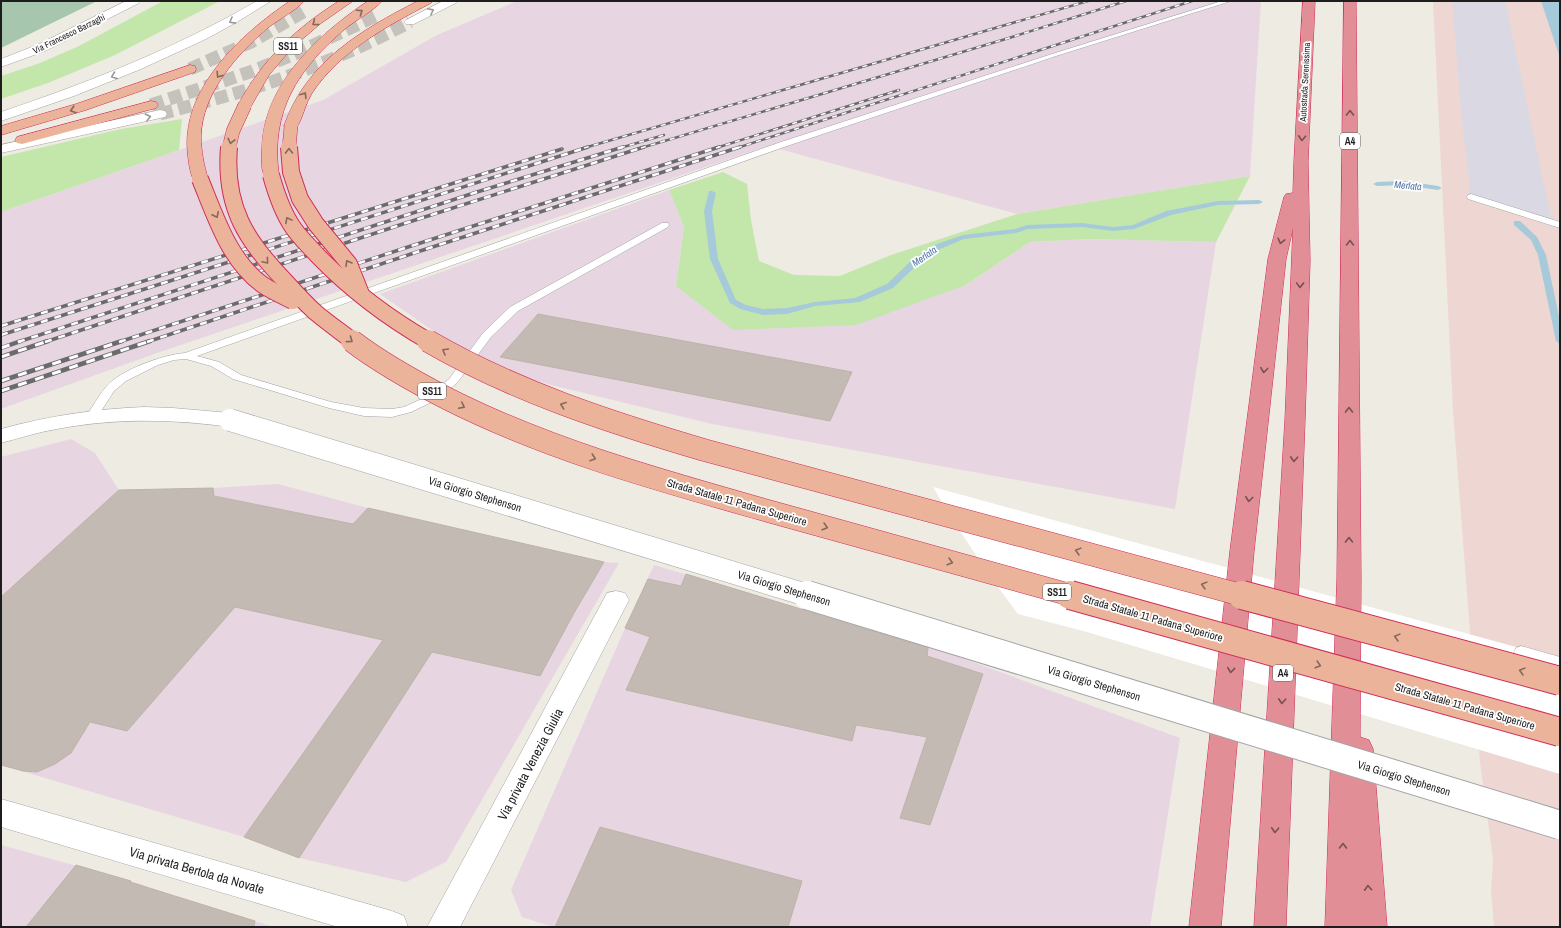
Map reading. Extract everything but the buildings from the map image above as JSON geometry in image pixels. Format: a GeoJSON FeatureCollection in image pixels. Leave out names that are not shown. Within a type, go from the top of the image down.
{"type":"FeatureCollection","features":[{"type":"Feature","properties":{"kind":"highway"},"geometry":{"type":"LineString","coordinates":[[298,1],[259,30],[231,58],[212,87],[196,122],[195,154],[200,179],[229,243],[240,261],[263,284],[320,316]]}},
{"type":"Feature","properties":{"kind":"highway","name":"Strada Statale 11 Padana Superiore"},"geometry":{"type":"LineString","coordinates":[[347,1],[311,26],[284,50],[260,77],[232,134],[228,158],[231,189],[242,225],[249,239],[281,279],[297,296],[320,316],[349,339],[392,368],[432,391],[522,432],[618,467],[716,496],[1560,732]]}},
{"type":"Feature","properties":{"kind":"highway","name":"SS11"},"geometry":{"type":"LineString","coordinates":[[376,1],[353,16],[327,38],[306,61],[286,91],[274,118],[269,147],[271,175],[276,194],[296,231],[337,276],[364,298],[409,330],[473,367],[551,401],[614,423],[704,450],[1560,681]]}},
{"type":"Feature","properties":{"kind":"highway"},"geometry":{"type":"LineString","coordinates":[[380,14],[408,1]]}},
{"type":"Feature","properties":{"kind":"highway"},"geometry":{"type":"LineString","coordinates":[[364,298],[348,261],[311,218],[292,181],[288,151],[291,126],[301,101],[325,69],[365,36],[393,18],[427,1]]}},
{"type":"Feature","properties":{"kind":"highway","name":"Autostrada Serenissima"},"geometry":{"type":"LineString","coordinates":[[1300,162],[1309,1]]}},
{"type":"Feature","properties":{"kind":"highway","name":"A4"},"geometry":{"type":"LineString","coordinates":[[1341,927],[1349,578],[1350,1]]}},
{"type":"Feature","properties":{"kind":"highway"},"geometry":{"type":"LineString","coordinates":[[1,131],[81,107],[190,69]]}},
{"type":"Feature","properties":{"kind":"highway"},"geometry":{"type":"LineString","coordinates":[[1,145],[80,125],[156,109]]}},
{"type":"Feature","properties":{"kind":"highway"},"geometry":{"type":"LineString","coordinates":[[1205,927],[1242,550],[1277,259],[1300,162]]}},
{"type":"Feature","properties":{"kind":"highway","name":"A4"},"geometry":{"type":"LineString","coordinates":[[1270,927],[1295,420],[1301,260],[1300,162]]}},
{"type":"Feature","properties":{"kind":"highway"},"geometry":{"type":"LineString","coordinates":[[1349,578],[1371,927]]}},
{"type":"Feature","properties":{"kind":"street","name":"Via Francesco Barzaghi"},"geometry":{"type":"LineString","coordinates":[[1,63],[41,48],[135,1]]}},
{"type":"Feature","properties":{"kind":"street"},"geometry":{"type":"LineString","coordinates":[[1,117],[91,85],[161,57],[213,32],[265,1]]}},
{"type":"Feature","properties":{"kind":"street"},"geometry":{"type":"LineString","coordinates":[[410,22],[452,1]]}},
{"type":"Feature","properties":{"kind":"street"},"geometry":{"type":"LineString","coordinates":[[1,149],[156,109]]}},
{"type":"Feature","properties":{"kind":"street","name":"Via Giorgio Stephenson"},"geometry":{"type":"LineString","coordinates":[[1,436],[67,420],[92,416],[122,414],[200,415],[230,420],[1560,825]]}},
{"type":"Feature","properties":{"kind":"street","name":"Via privata Venezia Giulia"},"geometry":{"type":"LineString","coordinates":[[443,927],[616,600]]}},
{"type":"Feature","properties":{"kind":"street","name":"Via privata Bertola da Novate"},"geometry":{"type":"LineString","coordinates":[[1,813],[392,927]]}},
{"type":"Feature","properties":{"kind":"lane"},"geometry":{"type":"LineString","coordinates":[[92,416],[110,389],[122,380],[154,363],[172,357],[186,356],[781,145],[1054,55],[1228,1]]}},
{"type":"Feature","properties":{"kind":"lane"},"geometry":{"type":"LineString","coordinates":[[1471,197],[1560,225]]}},
{"type":"Feature","properties":{"kind":"lane"},"geometry":{"type":"LineString","coordinates":[[186,356],[215,364],[237,377],[328,405],[364,412],[392,413],[407,410],[432,398],[453,381],[487,335],[514,309],[665,225]]}},
{"type":"Feature","properties":{"kind":"lane"},"geometry":{"type":"LineString","coordinates":[[1521,652],[1560,663]]}},
{"type":"Feature","properties":{"kind":"shaded area"},"geometry":{"type":"Polygon","coordinates":[[[517,1],[1261,1],[1250,176],[1017,214],[768,146],[157,353],[1,409],[1,212],[323,100],[437,35],[517,1]]]}},
{"type":"Feature","properties":{"kind":"shaded area"},"geometry":{"type":"Polygon","coordinates":[[[1433,1],[1560,1],[1560,927],[1494,927],[1491,891],[1493,859],[1480,762],[1453,411],[1433,1]]]}},
{"type":"Feature","properties":{"kind":"shaded area"},"geometry":{"type":"Polygon","coordinates":[[[1452,1],[1505,1],[1552,222],[1471,197],[1461,110],[1452,1]]]}},
{"type":"Feature","properties":{"kind":"shaded area"},"geometry":{"type":"Polygon","coordinates":[[[669,190],[684,227],[676,286],[966,285],[1030,242],[1087,239],[1216,242],[1175,509],[712,424],[551,385],[484,366],[380,294],[669,190]]]}},
{"type":"Feature","properties":{"kind":"shaded area"},"geometry":{"type":"Polygon","coordinates":[[[71,439],[95,453],[119,490],[213,488],[278,484],[368,508],[604,562],[619,563],[446,862],[406,882],[299,858],[244,837],[1,765],[1,457],[71,439]]]}},
{"type":"Feature","properties":{"kind":"shaded area"},"geometry":{"type":"Polygon","coordinates":[[[654,565],[929,646],[1180,738],[1150,927],[553,927],[522,917],[511,890],[654,565]]]}},
{"type":"Feature","properties":{"kind":"shaded area"},"geometry":{"type":"Polygon","coordinates":[[[1,845],[131,881],[274,927],[1,927],[1,845]]]}},
{"type":"Feature","properties":{"kind":"green space"},"geometry":{"type":"Polygon","coordinates":[[[1,1],[97,1],[1,48],[1,1]]]}},
{"type":"Feature","properties":{"kind":"green space"},"geometry":{"type":"Polygon","coordinates":[[[163,1],[220,1],[115,55],[48,83],[1,99],[1,76],[40,63],[79,46],[163,1]]]}},
{"type":"Feature","properties":{"kind":"green space"},"geometry":{"type":"Polygon","coordinates":[[[182,119],[179,150],[1,212],[1,157],[121,129],[182,119]]]}},
{"type":"Feature","properties":{"kind":"green space"},"geometry":{"type":"Polygon","coordinates":[[[723,172],[747,184],[751,220],[759,261],[794,275],[840,276],[891,255],[1017,214],[1250,176],[1216,242],[1087,239],[1030,242],[966,285],[856,325],[733,330],[676,286],[684,227],[669,190],[723,172]]]}},
{"type":"Feature","properties":{"kind":"water"},"geometry":{"type":"Polygon","coordinates":[[[1541,1],[1560,1],[1560,58],[1541,1]]]}},
{"type":"Feature","properties":{"kind":"pier"},"geometry":{"type":"Polygon","coordinates":[[[933,487],[1560,659],[1560,774],[1087,632],[1018,614],[987,572],[933,487]]]}},
{"type":"Feature","properties":{"kind":"waterway","name":"Merlata"},"geometry":{"type":"LineString","coordinates":[[1377,184],[1404,183],[1438,188]]}},
{"type":"Feature","properties":{"kind":"waterway","name":"Merlata"},"geometry":{"type":"LineString","coordinates":[[712,193],[708,211],[714,259],[733,301],[743,307],[763,312],[787,311],[815,304],[857,300],[890,286],[914,263],[937,247],[963,237],[1016,231],[1027,227],[1082,225],[1113,229],[1134,227],[1169,213],[1218,203],[1259,202]]}},
{"type":"Feature","properties":{"kind":"waterway","name":"Merlata"},"geometry":{"type":"LineString","coordinates":[[1517,223],[1534,239],[1542,255],[1560,341]]}},
{"type":"Feature","properties":{"kind":"tunnel"},"geometry":{"type":"LineString","coordinates":[[190,69],[251,42],[308,9]]}},
{"type":"Feature","properties":{"kind":"tunnel"},"geometry":{"type":"LineString","coordinates":[[151,105],[253,71],[297,53],[380,14]]}},
{"type":"Feature","properties":{"kind":"tunnel"},"geometry":{"type":"LineString","coordinates":[[160,114],[232,94],[316,66],[410,22]]}},
{"type":"Feature","properties":{"kind":"railway"},"geometry":{"type":"LineString","coordinates":[[584,148],[1088,1]]}},
{"type":"Feature","properties":{"kind":"railway"},"geometry":{"type":"LineString","coordinates":[[641,148],[1009,38],[1126,1]]}},
{"type":"Feature","properties":{"kind":"railway"},"geometry":{"type":"LineString","coordinates":[[737,148],[1192,1]]}},
{"type":"Feature","properties":{"kind":"railway"},"geometry":{"type":"LineString","coordinates":[[716,148],[899,90]]}},
{"type":"Feature","properties":{"kind":"railway"},"geometry":{"type":"LineString","coordinates":[[620,148],[664,135]]}},
{"type":"Feature","properties":{"kind":"railway"},"geometry":{"type":"LineString","coordinates":[[1,335],[588,147]]}},
{"type":"Feature","properties":{"kind":"railway"},"geometry":{"type":"LineString","coordinates":[[20,341],[477,192],[623,147]]}},
{"type":"Feature","properties":{"kind":"railway"},"geometry":{"type":"LineString","coordinates":[[47,341],[409,222],[644,147]]}},
{"type":"Feature","properties":{"kind":"railway"},"geometry":{"type":"LineString","coordinates":[[119,342],[719,147]]}},
{"type":"Feature","properties":{"kind":"railway"},"geometry":{"type":"LineString","coordinates":[[150,341],[740,147]]}},
{"type":"Feature","properties":{"kind":"railway"},"geometry":{"type":"LineString","coordinates":[[1,326],[562,149]]}},
{"type":"Feature","properties":{"kind":"railway"},"geometry":{"type":"LineString","coordinates":[[1,348],[20,341]]}},
{"type":"Feature","properties":{"kind":"railway"},"geometry":{"type":"LineString","coordinates":[[1,357],[47,341]]}},
{"type":"Feature","properties":{"kind":"railway"},"geometry":{"type":"LineString","coordinates":[[1,381],[122,341]]}},
{"type":"Feature","properties":{"kind":"railway"},"geometry":{"type":"LineString","coordinates":[[1,391],[150,341]]}}]}
